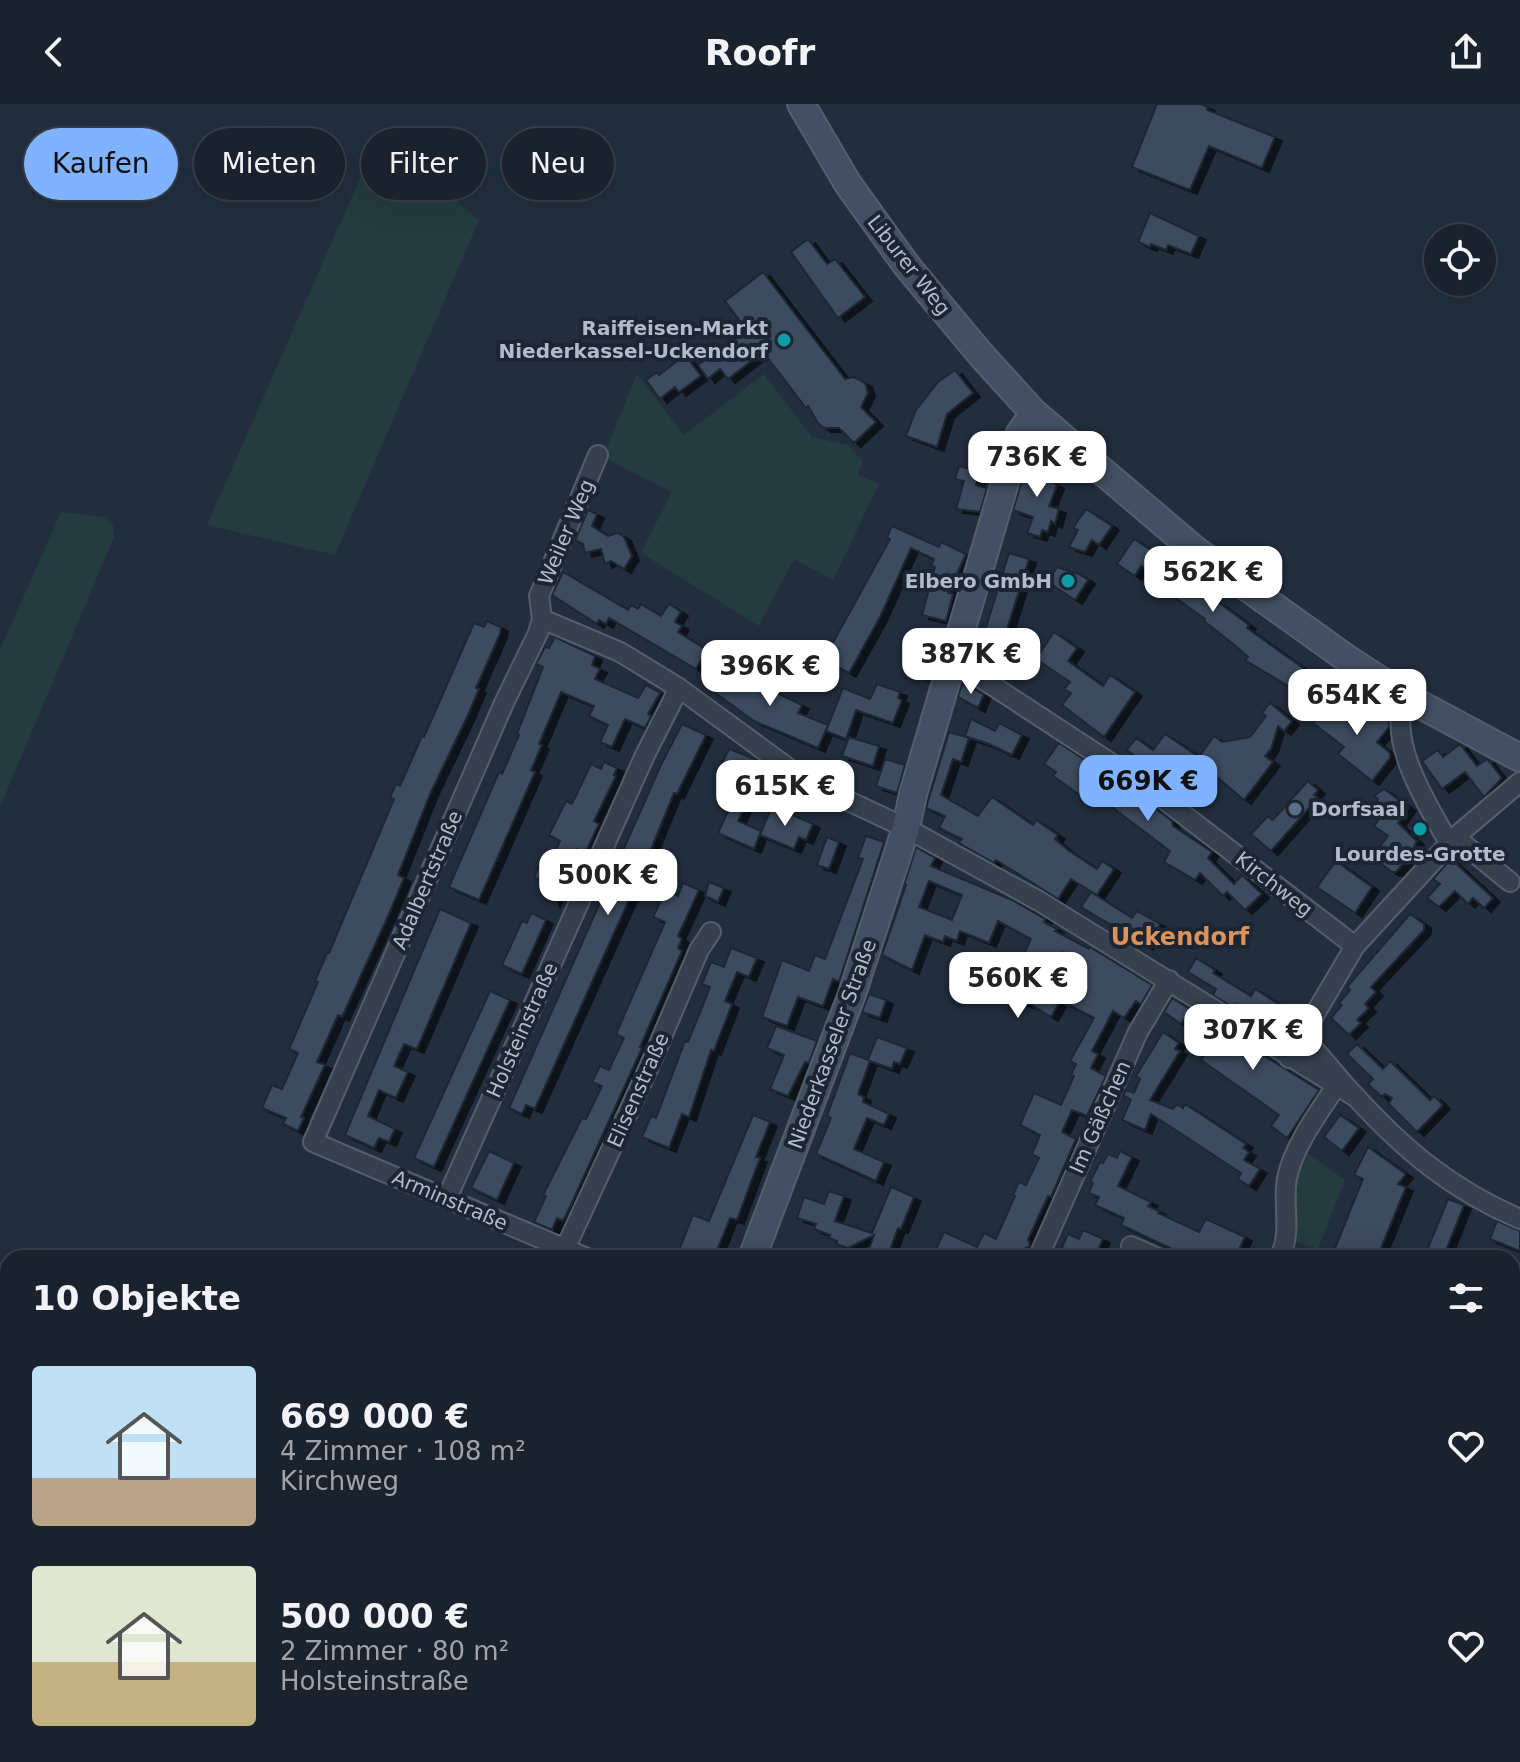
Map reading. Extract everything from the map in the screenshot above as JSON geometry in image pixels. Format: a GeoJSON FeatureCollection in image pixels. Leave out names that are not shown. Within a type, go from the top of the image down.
{"type":"FeatureCollection","features":[{"type":"Feature","properties":{"kind":"main road","name":"Liburer Weg"},"geometry":{"type":"LineString","coordinates":[[801,104],[848,184],[907,266],[1034,413],[1195,550],[1346,658],[1406,697],[1520,758]]}},
{"type":"Feature","properties":{"kind":"main road","name":"Niederkasseler Straße"},"geometry":{"type":"LineString","coordinates":[[755,1250],[852,994],[906,828],[913,794],[1019,435],[1034,413]]}},
{"type":"Feature","properties":{"kind":"street","name":"Weiler Weg"},"geometry":{"type":"LineString","coordinates":[[542,619],[539,596],[598,455]]}},
{"type":"Feature","properties":{"kind":"street"},"geometry":{"type":"LineString","coordinates":[[542,619],[620,652],[679,688],[806,781],[906,828],[1039,901],[1289,1058],[1338,1083],[1447,1182],[1520,1219]]}},
{"type":"Feature","properties":{"kind":"street","name":"Adalbertstraße"},"geometry":{"type":"LineString","coordinates":[[313,1142],[542,619]]}},
{"type":"Feature","properties":{"kind":"street","name":"Kirchweg"},"geometry":{"type":"LineString","coordinates":[[953,664],[967,669],[1032,710],[1149,788],[1355,946]]}},
{"type":"Feature","properties":{"kind":"street","name":"Holsteinstraße"},"geometry":{"type":"LineString","coordinates":[[447,1198],[645,755],[679,688]]}},
{"type":"Feature","properties":{"kind":"street"},"geometry":{"type":"LineString","coordinates":[[1406,697],[1400,716],[1414,779],[1452,840],[1510,882]]}},
{"type":"Feature","properties":{"kind":"street"},"geometry":{"type":"LineString","coordinates":[[1289,1058],[1355,946],[1452,840],[1520,782]]}},
{"type":"Feature","properties":{"kind":"street","name":"Elisenstraße"},"geometry":{"type":"LineString","coordinates":[[565,1249],[699,950],[711,932]]}},
{"type":"Feature","properties":{"kind":"street","name":"Im Gäßchen"},"geometry":{"type":"LineString","coordinates":[[1042,1250],[1138,1032],[1169,980]]}},
{"type":"Feature","properties":{"kind":"street"},"geometry":{"type":"LineString","coordinates":[[1301,1036],[1338,1083]]}},
{"type":"Feature","properties":{"kind":"street"},"geometry":{"type":"LineString","coordinates":[[1281,1250],[1286,1235],[1287,1181],[1295,1152],[1338,1083]]}},
{"type":"Feature","properties":{"kind":"street","name":"Arminstraße"},"geometry":{"type":"LineString","coordinates":[[313,1142],[565,1249]]}},
{"type":"Feature","properties":{"kind":"street"},"geometry":{"type":"LineString","coordinates":[[1131,1246],[1140,1250]]}},
{"type":"Feature","properties":{"kind":"green space"},"geometry":{"type":"Polygon","coordinates":[[[361,176],[361,200],[455,200],[479,220],[335,555],[207,525],[361,176]]]}},
{"type":"Feature","properties":{"kind":"green space"},"geometry":{"type":"Polygon","coordinates":[[[637,374],[684,435],[764,374],[812,437],[848,445],[863,461],[858,475],[879,484],[833,580],[794,559],[759,626],[641,553],[672,492],[603,457],[637,374]]]}},
{"type":"Feature","properties":{"kind":"green space"},"geometry":{"type":"Polygon","coordinates":[[[61,512],[104,517],[113,525],[114,537],[0,807],[0,650],[61,512]]]}},
{"type":"Feature","properties":{"kind":"green space"},"geometry":{"type":"Polygon","coordinates":[[[1303,1150],[1345,1180],[1318,1249],[1291,1240],[1292,1180],[1303,1150]]]}},
{"type":"Feature","properties":{"kind":"building"},"geometry":{"type":"Polygon","coordinates":[[[1157,104],[1201,104],[1208,107],[1207,110],[1275,137],[1262,168],[1209,146],[1190,190],[1132,167],[1157,104]]]}},
{"type":"Feature","properties":{"kind":"building"},"geometry":{"type":"Polygon","coordinates":[[[1150,213],[1199,236],[1191,254],[1168,245],[1166,250],[1138,242],[1150,213]]]}},
{"type":"Feature","properties":{"kind":"building"},"geometry":{"type":"Polygon","coordinates":[[[808,239],[827,264],[835,259],[865,297],[838,318],[791,252],[808,239]]]}},
{"type":"Feature","properties":{"kind":"building","name":"Raiffeisen-Markt Niederkassel-Uckendorf"},"geometry":{"type":"Polygon","coordinates":[[[763,272],[845,379],[854,377],[865,383],[868,393],[861,407],[876,422],[854,443],[839,428],[824,428],[818,423],[808,406],[806,408],[763,352],[728,379],[720,369],[708,379],[698,365],[746,329],[725,301],[763,272]]]}},
{"type":"Feature","properties":{"kind":"building"},"geometry":{"type":"Polygon","coordinates":[[[685,355],[701,376],[679,392],[675,387],[660,399],[646,380],[657,372],[659,375],[685,355]]]}},
{"type":"Feature","properties":{"kind":"building"},"geometry":{"type":"Polygon","coordinates":[[[955,370],[973,393],[947,414],[937,447],[906,436],[916,410],[938,382],[955,370]]]}},
{"type":"Feature","properties":{"kind":"building"},"geometry":{"type":"Polygon","coordinates":[[[1029,458],[1042,463],[1040,467],[1046,469],[1043,476],[1057,485],[1049,506],[1059,509],[1055,524],[1051,521],[1048,532],[1042,530],[1040,537],[1027,533],[1033,517],[1013,510],[1029,458]]]}},
{"type":"Feature","properties":{"kind":"building"},"geometry":{"type":"Polygon","coordinates":[[[959,466],[980,472],[976,485],[987,488],[980,512],[956,509],[964,481],[955,479],[959,466]]]}},
{"type":"Feature","properties":{"kind":"building"},"geometry":{"type":"Polygon","coordinates":[[[1086,509],[1112,526],[1099,545],[1092,540],[1085,552],[1069,547],[1078,530],[1073,528],[1086,509]]]}},
{"type":"Feature","properties":{"kind":"building"},"geometry":{"type":"Polygon","coordinates":[[[588,510],[597,514],[592,526],[608,536],[618,533],[624,537],[632,556],[624,569],[611,561],[605,564],[601,549],[585,553],[583,544],[575,540],[588,510]]]}},
{"type":"Feature","properties":{"kind":"building"},"geometry":{"type":"Polygon","coordinates":[[[892,526],[939,547],[941,542],[966,554],[948,593],[953,594],[946,621],[922,615],[935,567],[931,565],[934,559],[911,548],[880,617],[849,673],[824,659],[890,539],[887,537],[892,526]]]}},
{"type":"Feature","properties":{"kind":"building"},"geometry":{"type":"Polygon","coordinates":[[[1134,539],[1181,570],[1178,576],[1218,602],[1249,625],[1247,628],[1303,668],[1288,686],[1245,660],[1248,657],[1237,647],[1169,593],[1173,588],[1141,566],[1135,576],[1117,564],[1134,539]]]}},
{"type":"Feature","properties":{"kind":"building"},"geometry":{"type":"Polygon","coordinates":[[[1009,553],[1029,559],[1002,645],[991,642],[992,637],[984,634],[1009,553]]]}},
{"type":"Feature","properties":{"kind":"building","name":"Elbero GmbH"},"geometry":{"type":"Polygon","coordinates":[[[1057,567],[1088,580],[1075,600],[1048,582],[1057,567]]]}},
{"type":"Feature","properties":{"kind":"building"},"geometry":{"type":"Polygon","coordinates":[[[563,572],[628,610],[631,605],[638,609],[641,604],[661,616],[669,604],[681,612],[675,622],[682,626],[678,632],[707,650],[696,669],[609,618],[606,624],[599,620],[597,624],[552,595],[563,572]]]}},
{"type":"Feature","properties":{"kind":"building"},"geometry":{"type":"Polygon","coordinates":[[[487,621],[501,627],[500,634],[398,875],[404,878],[389,914],[342,1017],[338,1015],[317,1062],[325,1065],[301,1117],[304,1118],[298,1131],[283,1124],[286,1118],[262,1108],[272,1085],[282,1089],[298,1053],[289,1049],[394,799],[390,797],[396,784],[400,786],[424,737],[474,623],[484,627],[487,621]]]}},
{"type":"Feature","properties":{"kind":"building"},"geometry":{"type":"Polygon","coordinates":[[[1054,632],[1077,648],[1068,661],[1103,686],[1110,675],[1135,692],[1104,737],[1062,705],[1071,693],[1064,689],[1070,682],[1036,659],[1054,632]]]}},
{"type":"Feature","properties":{"kind":"building"},"geometry":{"type":"Polygon","coordinates":[[[555,637],[595,656],[592,665],[600,669],[595,679],[638,698],[646,685],[660,693],[648,714],[651,716],[645,728],[625,719],[612,747],[600,742],[608,725],[589,716],[594,706],[561,692],[539,744],[542,745],[531,770],[535,772],[479,900],[449,887],[499,772],[502,774],[519,735],[543,667],[536,664],[545,647],[549,648],[555,637]]]}},
{"type":"Feature","properties":{"kind":"building"},"geometry":{"type":"Polygon","coordinates":[[[917,645],[937,656],[929,682],[904,668],[917,645]]]}},
{"type":"Feature","properties":{"kind":"building"},"geometry":{"type":"Polygon","coordinates":[[[734,666],[767,692],[769,689],[802,705],[798,713],[828,725],[818,748],[754,721],[714,692],[734,666]]]}},
{"type":"Feature","properties":{"kind":"building"},"geometry":{"type":"Polygon","coordinates":[[[877,684],[900,692],[898,698],[902,700],[893,723],[856,710],[846,739],[826,731],[843,688],[870,699],[877,684]]]}},
{"type":"Feature","properties":{"kind":"building"},"geometry":{"type":"Polygon","coordinates":[[[962,684],[984,694],[978,708],[958,697],[962,684]]]}},
{"type":"Feature","properties":{"kind":"building"},"geometry":{"type":"Polygon","coordinates":[[[1333,698],[1364,721],[1376,706],[1389,717],[1389,727],[1377,742],[1390,753],[1390,758],[1372,781],[1338,754],[1344,747],[1313,723],[1333,698]]]}},
{"type":"Feature","properties":{"kind":"building"},"geometry":{"type":"Polygon","coordinates":[[[1270,703],[1292,721],[1284,731],[1278,726],[1271,749],[1265,756],[1273,762],[1244,800],[1197,760],[1178,785],[1150,764],[1145,771],[1133,763],[1137,758],[1127,750],[1136,738],[1153,750],[1165,734],[1199,757],[1214,736],[1222,742],[1250,737],[1266,716],[1262,713],[1270,703]]]}},
{"type":"Feature","properties":{"kind":"building"},"geometry":{"type":"Polygon","coordinates":[[[971,719],[995,731],[999,723],[1022,735],[1012,755],[965,736],[971,719]]]}},
{"type":"Feature","properties":{"kind":"building"},"geometry":{"type":"Polygon","coordinates":[[[682,724],[706,735],[677,794],[674,793],[535,1109],[526,1105],[522,1114],[509,1108],[682,724]]]}},
{"type":"Feature","properties":{"kind":"building"},"geometry":{"type":"Polygon","coordinates":[[[949,732],[969,738],[961,762],[953,759],[941,795],[978,816],[992,797],[1033,825],[1036,820],[1058,835],[1055,839],[1097,869],[1102,861],[1114,869],[1097,895],[1071,879],[1058,899],[996,860],[994,863],[959,843],[962,839],[939,828],[945,816],[926,808],[949,732]]]}},
{"type":"Feature","properties":{"kind":"building"},"geometry":{"type":"Polygon","coordinates":[[[849,737],[879,746],[873,766],[842,756],[849,737]]]}},
{"type":"Feature","properties":{"kind":"building"},"geometry":{"type":"Polygon","coordinates":[[[1059,743],[1134,792],[1172,821],[1173,826],[1212,852],[1208,858],[1234,884],[1242,875],[1262,894],[1245,910],[1227,892],[1223,896],[1200,873],[1195,880],[1164,862],[1170,851],[1089,790],[1084,798],[1053,776],[1056,772],[1044,764],[1059,743]]]}},
{"type":"Feature","properties":{"kind":"building"},"geometry":{"type":"Polygon","coordinates":[[[1460,744],[1477,766],[1487,759],[1502,778],[1484,797],[1465,772],[1442,789],[1422,761],[1438,750],[1443,757],[1460,744]]]}},
{"type":"Feature","properties":{"kind":"building"},"geometry":{"type":"Polygon","coordinates":[[[729,749],[757,760],[769,769],[764,778],[781,785],[775,799],[753,788],[738,821],[761,831],[754,849],[718,833],[741,783],[717,773],[729,749]]]}},
{"type":"Feature","properties":{"kind":"building"},"geometry":{"type":"Polygon","coordinates":[[[885,759],[905,765],[897,793],[876,786],[885,759]]]}},
{"type":"Feature","properties":{"kind":"building"},"geometry":{"type":"Polygon","coordinates":[[[604,762],[617,768],[594,821],[599,824],[585,853],[577,849],[553,903],[547,886],[534,877],[542,860],[550,863],[560,841],[549,835],[566,801],[572,804],[591,764],[601,769],[604,762]]]}},
{"type":"Feature","properties":{"kind":"building"},"geometry":{"type":"Polygon","coordinates":[[[1308,781],[1318,790],[1314,795],[1318,798],[1271,851],[1251,834],[1268,816],[1273,820],[1308,781]]]}},
{"type":"Feature","properties":{"kind":"building"},"geometry":{"type":"Polygon","coordinates":[[[1384,789],[1409,807],[1398,823],[1417,841],[1396,872],[1372,857],[1388,836],[1374,826],[1378,821],[1368,813],[1378,799],[1374,796],[1384,789]]]}},
{"type":"Feature","properties":{"kind":"building"},"geometry":{"type":"Polygon","coordinates":[[[772,806],[813,824],[806,840],[799,837],[794,849],[760,835],[772,806]]]}},
{"type":"Feature","properties":{"kind":"building"},"geometry":{"type":"Polygon","coordinates":[[[866,836],[884,842],[839,982],[833,979],[823,1006],[798,997],[787,1026],[762,1017],[782,960],[809,971],[815,955],[825,959],[863,859],[858,858],[866,836]]]}},
{"type":"Feature","properties":{"kind":"building"},"geometry":{"type":"Polygon","coordinates":[[[827,837],[839,842],[829,869],[817,865],[827,837]]]}},
{"type":"Feature","properties":{"kind":"building"},"geometry":{"type":"Polygon","coordinates":[[[916,847],[935,858],[931,866],[1012,900],[1045,919],[1044,922],[1057,929],[1055,931],[1090,947],[1152,985],[1141,1004],[1136,1001],[1124,1018],[1113,1011],[1092,1051],[1098,1054],[1091,1068],[1106,1076],[1087,1116],[1072,1110],[1062,1132],[1076,1139],[1051,1197],[1048,1196],[1028,1239],[1030,1246],[1022,1250],[936,1250],[944,1232],[977,1247],[984,1233],[996,1239],[1019,1182],[1026,1185],[1039,1158],[1032,1154],[1040,1135],[1020,1125],[1034,1093],[1061,1105],[1074,1076],[1071,1075],[1076,1064],[1070,1061],[1094,1018],[1065,1003],[1084,964],[1062,952],[1042,992],[1059,1003],[1051,1017],[1027,1002],[983,987],[991,967],[1014,976],[1031,939],[998,921],[989,943],[960,931],[957,941],[945,936],[943,942],[925,935],[912,970],[882,955],[916,847]],[[929,881],[919,907],[952,920],[962,895],[929,881]]]}},
{"type":"Feature","properties":{"kind":"building"},"geometry":{"type":"Polygon","coordinates":[[[1451,859],[1493,898],[1484,908],[1473,898],[1468,904],[1455,891],[1439,907],[1427,898],[1440,884],[1433,879],[1451,859]]]}},
{"type":"Feature","properties":{"kind":"building"},"geometry":{"type":"Polygon","coordinates":[[[1336,861],[1372,887],[1355,913],[1317,887],[1336,861]]]}},
{"type":"Feature","properties":{"kind":"building"},"geometry":{"type":"Polygon","coordinates":[[[709,882],[724,888],[718,902],[705,896],[709,882]]]}},
{"type":"Feature","properties":{"kind":"building"},"geometry":{"type":"Polygon","coordinates":[[[683,883],[699,890],[678,936],[682,939],[678,948],[682,951],[570,1207],[563,1221],[557,1218],[552,1230],[534,1222],[546,1196],[543,1195],[602,1086],[592,1082],[600,1066],[609,1070],[624,1038],[616,1034],[665,922],[653,917],[666,890],[678,896],[683,883]]]}},
{"type":"Feature","properties":{"kind":"building"},"geometry":{"type":"Polygon","coordinates":[[[1091,892],[1132,918],[1137,911],[1160,924],[1146,946],[1081,907],[1091,892]]]}},
{"type":"Feature","properties":{"kind":"building"},"geometry":{"type":"Polygon","coordinates":[[[440,909],[471,923],[417,1049],[404,1044],[394,1066],[408,1072],[396,1098],[379,1090],[368,1116],[395,1129],[389,1142],[379,1138],[374,1148],[345,1135],[440,909]]]}},
{"type":"Feature","properties":{"kind":"building"},"geometry":{"type":"Polygon","coordinates":[[[531,913],[546,920],[522,974],[502,965],[522,921],[527,923],[531,913]]]}},
{"type":"Feature","properties":{"kind":"building"},"geometry":{"type":"Polygon","coordinates":[[[1410,914],[1424,924],[1424,930],[1371,987],[1376,992],[1365,1004],[1369,1008],[1357,1020],[1361,1023],[1349,1035],[1331,1018],[1350,990],[1347,987],[1410,914]]]}},
{"type":"Feature","properties":{"kind":"building"},"geometry":{"type":"Polygon","coordinates":[[[731,948],[757,958],[749,977],[737,972],[725,1001],[732,1004],[714,1051],[711,1050],[689,1117],[682,1114],[669,1148],[642,1137],[651,1116],[656,1118],[685,1041],[688,1042],[701,1010],[710,987],[702,984],[711,962],[724,967],[731,948]]]}},
{"type":"Feature","properties":{"kind":"building"},"geometry":{"type":"Polygon","coordinates":[[[1196,958],[1215,970],[1213,973],[1251,996],[1255,989],[1280,1005],[1269,1024],[1237,1004],[1234,1008],[1213,995],[1216,989],[1188,972],[1196,958]]]}},
{"type":"Feature","properties":{"kind":"building"},"geometry":{"type":"Polygon","coordinates":[[[490,991],[510,1000],[434,1167],[414,1158],[490,991]]]}},
{"type":"Feature","properties":{"kind":"building"},"geometry":{"type":"Polygon","coordinates":[[[869,994],[886,1000],[880,1018],[862,1012],[869,994]]]}},
{"type":"Feature","properties":{"kind":"building"},"geometry":{"type":"Polygon","coordinates":[[[1172,998],[1319,1090],[1287,1138],[1271,1126],[1279,1115],[1201,1060],[1216,1037],[1186,1016],[1181,1024],[1164,1012],[1172,998]]]}},
{"type":"Feature","properties":{"kind":"building"},"geometry":{"type":"Polygon","coordinates":[[[776,1026],[817,1041],[809,1063],[805,1062],[788,1096],[770,1089],[784,1055],[767,1048],[776,1026]]]}},
{"type":"Feature","properties":{"kind":"building"},"geometry":{"type":"Polygon","coordinates":[[[1163,1032],[1179,1043],[1175,1049],[1180,1051],[1150,1100],[1173,1109],[1177,1104],[1183,1108],[1185,1104],[1246,1144],[1243,1148],[1249,1152],[1244,1160],[1260,1169],[1249,1186],[1238,1179],[1241,1173],[1151,1114],[1145,1130],[1122,1120],[1131,1100],[1123,1095],[1126,1090],[1134,1093],[1140,1079],[1136,1076],[1163,1032]]]}},
{"type":"Feature","properties":{"kind":"building"},"geometry":{"type":"Polygon","coordinates":[[[877,1037],[907,1048],[900,1064],[894,1062],[892,1069],[870,1061],[858,1094],[864,1097],[863,1102],[889,1114],[884,1125],[867,1118],[854,1149],[884,1162],[876,1181],[816,1154],[831,1118],[827,1116],[850,1053],[868,1060],[877,1037]]]}},
{"type":"Feature","properties":{"kind":"building"},"geometry":{"type":"Polygon","coordinates":[[[1357,1044],[1383,1069],[1390,1061],[1430,1100],[1434,1096],[1443,1105],[1417,1132],[1389,1104],[1392,1098],[1385,1094],[1382,1097],[1368,1084],[1373,1079],[1347,1054],[1357,1044]]]}},
{"type":"Feature","properties":{"kind":"building"},"geometry":{"type":"Polygon","coordinates":[[[753,1115],[770,1122],[737,1220],[730,1218],[717,1250],[679,1250],[693,1215],[709,1221],[753,1115]]]}},
{"type":"Feature","properties":{"kind":"building"},"geometry":{"type":"Polygon","coordinates":[[[1340,1115],[1359,1128],[1342,1151],[1324,1137],[1340,1115]]]}},
{"type":"Feature","properties":{"kind":"building"},"geometry":{"type":"Polygon","coordinates":[[[1368,1147],[1406,1174],[1398,1184],[1406,1187],[1380,1250],[1334,1250],[1363,1179],[1354,1175],[1368,1147]]]}},
{"type":"Feature","properties":{"kind":"building"},"geometry":{"type":"Polygon","coordinates":[[[489,1151],[514,1163],[497,1200],[471,1188],[489,1151]]]}},
{"type":"Feature","properties":{"kind":"building"},"geometry":{"type":"Polygon","coordinates":[[[1120,1151],[1132,1157],[1118,1186],[1151,1202],[1148,1206],[1158,1213],[1199,1232],[1206,1219],[1245,1237],[1239,1250],[1174,1250],[1121,1225],[1124,1218],[1095,1205],[1099,1197],[1089,1193],[1093,1183],[1090,1182],[1100,1162],[1103,1163],[1108,1154],[1117,1158],[1120,1151]]]}},
{"type":"Feature","properties":{"kind":"building"},"geometry":{"type":"Polygon","coordinates":[[[891,1187],[914,1197],[890,1250],[869,1250],[874,1235],[848,1248],[836,1244],[837,1241],[829,1238],[830,1235],[814,1229],[816,1224],[797,1218],[804,1197],[824,1204],[829,1191],[844,1196],[835,1221],[872,1233],[891,1187]]]}},
{"type":"Feature","properties":{"kind":"building"},"geometry":{"type":"Polygon","coordinates":[[[1448,1199],[1464,1205],[1446,1250],[1427,1250],[1448,1199]]]}},
{"type":"Feature","properties":{"kind":"building"},"geometry":{"type":"Polygon","coordinates":[[[1497,1221],[1520,1231],[1520,1250],[1518,1250],[1490,1239],[1497,1221]]]}},
{"type":"Feature","properties":{"kind":"building"},"geometry":{"type":"Polygon","coordinates":[[[1083,1230],[1103,1239],[1098,1250],[1061,1250],[1068,1234],[1079,1239],[1083,1230]]]}},
{"type":"Feature","properties":{"kind":"place","name":"Raiffeisen-Markt Niederkassel-Uckendorf"},"geometry":{"type":"Point","coordinates":[784,340]}},
{"type":"Feature","properties":{"kind":"place","name":"Elbero GmbH"},"geometry":{"type":"Point","coordinates":[1068,581]}},
{"type":"Feature","properties":{"kind":"place","name":"Dorfsaal"},"geometry":{"type":"Point","coordinates":[1295,809]}},
{"type":"Feature","properties":{"kind":"place","name":"Lourdes-Grotte"},"geometry":{"type":"Point","coordinates":[1420,829]}},
{"type":"Feature","properties":{"kind":"district","name":"Uckendorf"},"geometry":{"type":"Point","coordinates":[1180,937]}}]}
